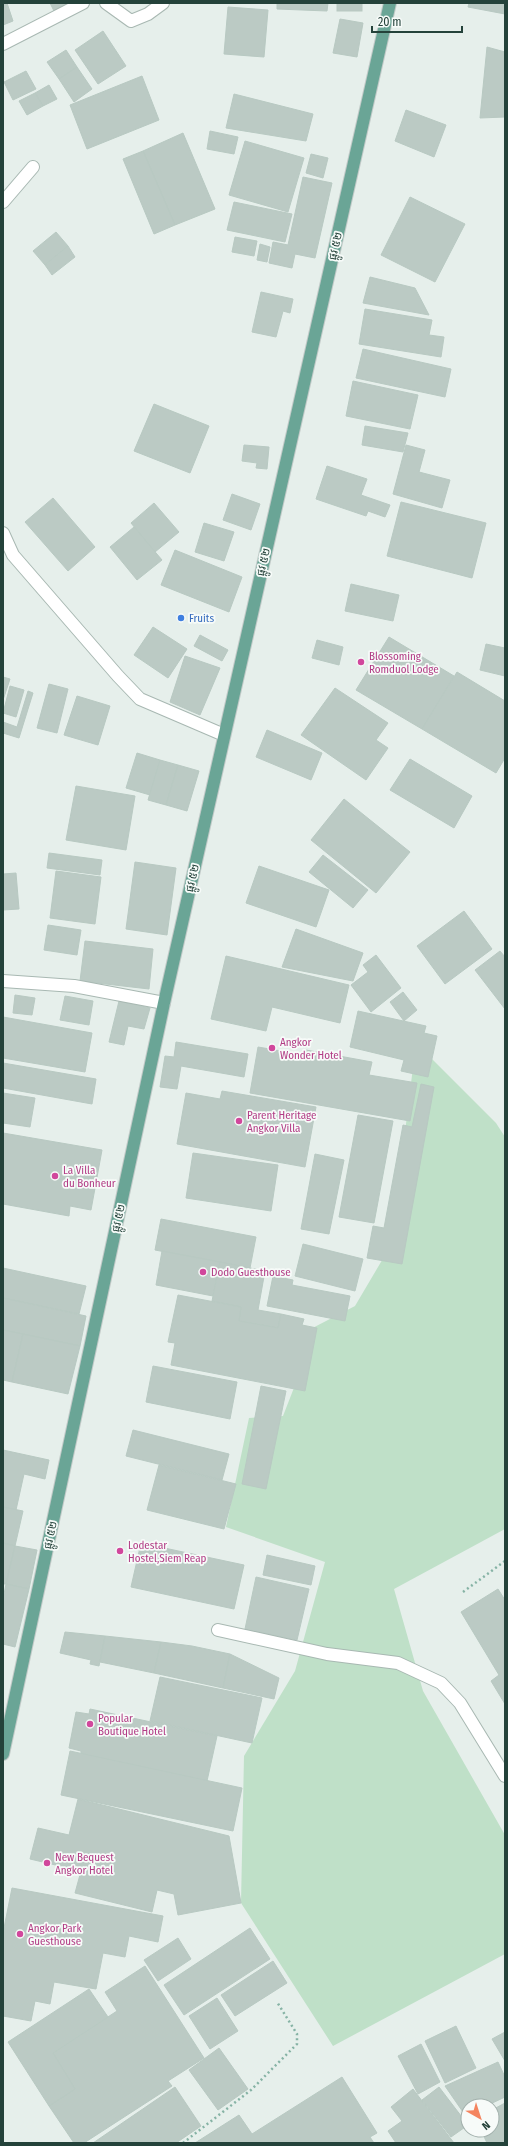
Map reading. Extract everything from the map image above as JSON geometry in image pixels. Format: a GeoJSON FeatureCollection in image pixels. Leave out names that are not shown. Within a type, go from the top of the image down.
{"type":"FeatureCollection","features":[{"type":"Feature","properties":{"kind":"main road","name":"ផ្លូវ ៥២"},"geometry":{"type":"LineString","coordinates":[[3,1754],[164,1003],[390,3]]}},
{"type":"Feature","properties":{"kind":"street"},"geometry":{"type":"LineString","coordinates":[[3,44],[83,3]]}},
{"type":"Feature","properties":{"kind":"street"},"geometry":{"type":"LineString","coordinates":[[106,3],[131,21],[148,14],[163,3]]}},
{"type":"Feature","properties":{"kind":"street"},"geometry":{"type":"LineString","coordinates":[[3,202],[34,167]]}},
{"type":"Feature","properties":{"kind":"street"},"geometry":{"type":"LineString","coordinates":[[3,533],[8,559],[140,699],[224,735]]}},
{"type":"Feature","properties":{"kind":"street"},"geometry":{"type":"LineString","coordinates":[[3,981],[74,986],[164,1003]]}},
{"type":"Feature","properties":{"kind":"street"},"geometry":{"type":"LineString","coordinates":[[218,1630],[326,1654],[398,1663],[441,1683],[460,1703],[505,1776]]}},
{"type":"Feature","properties":{"kind":"path"},"geometry":{"type":"LineString","coordinates":[[463,1592],[505,1561]]}},
{"type":"Feature","properties":{"kind":"path"},"geometry":{"type":"LineString","coordinates":[[183,2143],[251,2090],[297,2044],[297,2034],[277,2002]]}},
{"type":"Feature","properties":{"kind":"green space"},"geometry":{"type":"Polygon","coordinates":[[[416,1043],[496,1123],[505,1137],[505,1529],[394,1589],[423,1691],[505,1835],[505,1954],[333,2046],[241,1903],[244,1756],[295,1671],[325,1562],[226,1527],[249,1418],[283,1416],[304,1362],[299,1335],[355,1306],[391,1245],[416,1043]]]}},
{"type":"Feature","properties":{"kind":"building"},"geometry":{"type":"Polygon","coordinates":[[[3,3],[7,3],[13,21],[3,25],[3,3]]]}},
{"type":"Feature","properties":{"kind":"building"},"geometry":{"type":"Polygon","coordinates":[[[50,3],[72,3],[55,13],[50,3]]]}},
{"type":"Feature","properties":{"kind":"building"},"geometry":{"type":"Polygon","coordinates":[[[277,3],[328,3],[327,11],[277,9],[277,3]]]}},
{"type":"Feature","properties":{"kind":"building"},"geometry":{"type":"Polygon","coordinates":[[[337,3],[362,3],[362,11],[337,11],[337,3]]]}},
{"type":"Feature","properties":{"kind":"building"},"geometry":{"type":"Polygon","coordinates":[[[469,3],[505,3],[505,14],[468,7],[469,3]]]}},
{"type":"Feature","properties":{"kind":"building"},"geometry":{"type":"Polygon","coordinates":[[[228,7],[268,10],[264,57],[224,54],[228,7]]]}},
{"type":"Feature","properties":{"kind":"building"},"geometry":{"type":"Polygon","coordinates":[[[340,19],[363,23],[357,57],[333,53],[340,19]]]}},
{"type":"Feature","properties":{"kind":"building"},"geometry":{"type":"Polygon","coordinates":[[[103,31],[126,66],[98,84],[75,50],[103,31]]]}},
{"type":"Feature","properties":{"kind":"building"},"geometry":{"type":"Polygon","coordinates":[[[487,47],[505,52],[505,117],[480,118],[487,47]]]}},
{"type":"Feature","properties":{"kind":"building"},"geometry":{"type":"Polygon","coordinates":[[[66,50],[77,67],[59,79],[47,62],[66,50]]]}},
{"type":"Feature","properties":{"kind":"building"},"geometry":{"type":"Polygon","coordinates":[[[77,67],[92,89],[74,102],[59,79],[77,67]]]}},
{"type":"Feature","properties":{"kind":"building"},"geometry":{"type":"Polygon","coordinates":[[[26,71],[36,89],[13,100],[4,82],[26,71]]]}},
{"type":"Feature","properties":{"kind":"building"},"geometry":{"type":"Polygon","coordinates":[[[142,76],[159,120],[87,149],[70,105],[142,76]]]}},
{"type":"Feature","properties":{"kind":"building"},"geometry":{"type":"Polygon","coordinates":[[[49,85],[57,99],[43,106],[35,93],[49,85]]]}},
{"type":"Feature","properties":{"kind":"building"},"geometry":{"type":"Polygon","coordinates":[[[35,93],[43,106],[27,115],[19,101],[35,93]]]}},
{"type":"Feature","properties":{"kind":"building"},"geometry":{"type":"Polygon","coordinates":[[[234,94],[313,114],[306,141],[226,128],[234,94]]]}},
{"type":"Feature","properties":{"kind":"building"},"geometry":{"type":"Polygon","coordinates":[[[406,110],[446,125],[434,157],[395,141],[406,110]]]}},
{"type":"Feature","properties":{"kind":"building"},"geometry":{"type":"Polygon","coordinates":[[[210,131],[238,137],[234,154],[207,149],[210,131]]]}},
{"type":"Feature","properties":{"kind":"building"},"geometry":{"type":"Polygon","coordinates":[[[183,133],[215,209],[175,225],[143,151],[183,133]]]}},
{"type":"Feature","properties":{"kind":"building"},"geometry":{"type":"Polygon","coordinates":[[[245,141],[304,158],[288,212],[229,195],[245,141]]]}},
{"type":"Feature","properties":{"kind":"building"},"geometry":{"type":"Polygon","coordinates":[[[143,151],[175,225],[154,234],[123,159],[143,151]]]}},
{"type":"Feature","properties":{"kind":"building"},"geometry":{"type":"Polygon","coordinates":[[[311,154],[328,158],[323,178],[306,173],[311,154]]]}},
{"type":"Feature","properties":{"kind":"building"},"geometry":{"type":"Polygon","coordinates":[[[303,177],[332,183],[315,258],[295,254],[292,268],[269,263],[273,242],[288,245],[303,177]]]}},
{"type":"Feature","properties":{"kind":"building"},"geometry":{"type":"Polygon","coordinates":[[[410,197],[465,224],[435,282],[381,255],[410,197]]]}},
{"type":"Feature","properties":{"kind":"building"},"geometry":{"type":"Polygon","coordinates":[[[234,202],[292,214],[285,242],[227,230],[234,202]]]}},
{"type":"Feature","properties":{"kind":"building"},"geometry":{"type":"Polygon","coordinates":[[[56,232],[68,246],[45,265],[33,251],[56,232]]]}},
{"type":"Feature","properties":{"kind":"building"},"geometry":{"type":"Polygon","coordinates":[[[235,237],[257,241],[254,256],[232,252],[235,237]]]}},
{"type":"Feature","properties":{"kind":"building"},"geometry":{"type":"Polygon","coordinates":[[[260,244],[270,247],[267,262],[257,260],[260,244]]]}},
{"type":"Feature","properties":{"kind":"building"},"geometry":{"type":"Polygon","coordinates":[[[68,246],[75,257],[52,275],[45,265],[68,246]]]}},
{"type":"Feature","properties":{"kind":"building"},"geometry":{"type":"Polygon","coordinates":[[[370,277],[415,288],[429,315],[363,303],[370,277]]]}},
{"type":"Feature","properties":{"kind":"building"},"geometry":{"type":"Polygon","coordinates":[[[261,292],[293,299],[290,313],[283,311],[276,337],[252,332],[261,292]]]}},
{"type":"Feature","properties":{"kind":"building"},"geometry":{"type":"Polygon","coordinates":[[[365,309],[432,320],[429,335],[444,337],[441,357],[359,344],[365,309]]]}},
{"type":"Feature","properties":{"kind":"building"},"geometry":{"type":"Polygon","coordinates":[[[363,349],[451,369],[445,397],[356,378],[363,349]]]}},
{"type":"Feature","properties":{"kind":"building"},"geometry":{"type":"Polygon","coordinates":[[[353,381],[418,395],[410,429],[346,416],[353,381]]]}},
{"type":"Feature","properties":{"kind":"building"},"geometry":{"type":"Polygon","coordinates":[[[154,404],[209,426],[190,473],[134,451],[154,404]]]}},
{"type":"Feature","properties":{"kind":"building"},"geometry":{"type":"Polygon","coordinates":[[[365,426],[408,433],[403,452],[362,445],[365,426]]]}},
{"type":"Feature","properties":{"kind":"building"},"geometry":{"type":"Polygon","coordinates":[[[244,445],[269,447],[267,469],[256,468],[257,463],[242,461],[244,445]]]}},
{"type":"Feature","properties":{"kind":"building"},"geometry":{"type":"Polygon","coordinates":[[[406,445],[425,450],[419,472],[450,480],[442,508],[393,494],[406,445]]]}},
{"type":"Feature","properties":{"kind":"building"},"geometry":{"type":"Polygon","coordinates":[[[327,466],[367,479],[361,495],[390,505],[385,517],[368,511],[366,516],[316,499],[327,466]]]}},
{"type":"Feature","properties":{"kind":"building"},"geometry":{"type":"Polygon","coordinates":[[[232,494],[260,504],[251,530],[223,520],[232,494]]]}},
{"type":"Feature","properties":{"kind":"building"},"geometry":{"type":"Polygon","coordinates":[[[53,498],[95,547],[68,571],[25,522],[53,498]]]}},
{"type":"Feature","properties":{"kind":"building"},"geometry":{"type":"Polygon","coordinates":[[[401,502],[486,523],[472,578],[387,556],[401,502]]]}},
{"type":"Feature","properties":{"kind":"building"},"geometry":{"type":"Polygon","coordinates":[[[154,503],[179,532],[155,552],[131,523],[154,503]]]}},
{"type":"Feature","properties":{"kind":"building"},"geometry":{"type":"Polygon","coordinates":[[[204,523],[234,532],[224,561],[195,552],[204,523]]]}},
{"type":"Feature","properties":{"kind":"building"},"geometry":{"type":"Polygon","coordinates":[[[134,527],[162,560],[137,580],[110,547],[134,527]]]}},
{"type":"Feature","properties":{"kind":"building"},"geometry":{"type":"Polygon","coordinates":[[[175,550],[242,577],[229,612],[161,585],[175,550]]]}},
{"type":"Feature","properties":{"kind":"building"},"geometry":{"type":"Polygon","coordinates":[[[351,584],[399,595],[393,621],[345,611],[351,584]]]}},
{"type":"Feature","properties":{"kind":"building"},"geometry":{"type":"Polygon","coordinates":[[[153,627],[187,649],[168,678],[134,655],[153,627]]]}},
{"type":"Feature","properties":{"kind":"building"},"geometry":{"type":"Polygon","coordinates":[[[200,635],[228,650],[222,661],[194,646],[200,635]]]}},
{"type":"Feature","properties":{"kind":"building"},"geometry":{"type":"Polygon","coordinates":[[[389,637],[454,676],[422,729],[356,690],[389,637]]]}},
{"type":"Feature","properties":{"kind":"building"},"geometry":{"type":"Polygon","coordinates":[[[317,640],[343,647],[339,665],[312,658],[317,640]]]}},
{"type":"Feature","properties":{"kind":"building"},"geometry":{"type":"Polygon","coordinates":[[[486,644],[505,648],[505,676],[480,670],[486,644]]]}},
{"type":"Feature","properties":{"kind":"building"},"geometry":{"type":"Polygon","coordinates":[[[185,656],[220,668],[200,715],[170,702],[185,656]]]}},
{"type":"Feature","properties":{"kind":"building"},"geometry":{"type":"Polygon","coordinates":[[[457,672],[505,701],[505,758],[496,773],[422,729],[457,672]]]}},
{"type":"Feature","properties":{"kind":"building"},"geometry":{"type":"Polygon","coordinates":[[[3,677],[10,679],[3,700],[3,677]]]}},
{"type":"Feature","properties":{"kind":"building"},"geometry":{"type":"Polygon","coordinates":[[[49,684],[68,689],[57,733],[37,728],[49,684]]]}},
{"type":"Feature","properties":{"kind":"building"},"geometry":{"type":"Polygon","coordinates":[[[10,686],[24,690],[16,717],[3,713],[10,686]]]}},
{"type":"Feature","properties":{"kind":"building"},"geometry":{"type":"Polygon","coordinates":[[[335,688],[388,723],[376,740],[388,748],[366,780],[301,735],[335,688]]]}},
{"type":"Feature","properties":{"kind":"building"},"geometry":{"type":"Polygon","coordinates":[[[28,691],[33,693],[19,738],[3,733],[3,722],[17,727],[28,691]]]}},
{"type":"Feature","properties":{"kind":"building"},"geometry":{"type":"Polygon","coordinates":[[[77,696],[110,706],[98,745],[64,735],[77,696]]]}},
{"type":"Feature","properties":{"kind":"building"},"geometry":{"type":"Polygon","coordinates":[[[267,730],[322,753],[311,780],[256,757],[267,730]]]}},
{"type":"Feature","properties":{"kind":"building"},"geometry":{"type":"Polygon","coordinates":[[[137,753],[160,760],[150,795],[126,788],[137,753]]]}},
{"type":"Feature","properties":{"kind":"building"},"geometry":{"type":"Polygon","coordinates":[[[410,759],[472,796],[454,828],[390,790],[410,759]]]}},
{"type":"Feature","properties":{"kind":"building"},"geometry":{"type":"Polygon","coordinates":[[[160,760],[178,765],[166,805],[148,800],[160,760]]]}},
{"type":"Feature","properties":{"kind":"building"},"geometry":{"type":"Polygon","coordinates":[[[178,765],[199,771],[187,811],[166,805],[178,765]]]}},
{"type":"Feature","properties":{"kind":"building"},"geometry":{"type":"Polygon","coordinates":[[[76,786],[135,796],[126,850],[66,840],[76,786]]]}},
{"type":"Feature","properties":{"kind":"building"},"geometry":{"type":"Polygon","coordinates":[[[344,799],[410,852],[376,893],[311,840],[344,799]]]}},
{"type":"Feature","properties":{"kind":"building"},"geometry":{"type":"Polygon","coordinates":[[[49,853],[102,860],[100,875],[47,868],[49,853]]]}},
{"type":"Feature","properties":{"kind":"building"},"geometry":{"type":"Polygon","coordinates":[[[323,855],[368,890],[353,908],[309,872],[323,855]]]}},
{"type":"Feature","properties":{"kind":"building"},"geometry":{"type":"Polygon","coordinates":[[[135,862],[176,868],[167,935],[126,929],[135,862]]]}},
{"type":"Feature","properties":{"kind":"building"},"geometry":{"type":"Polygon","coordinates":[[[259,866],[329,890],[316,927],[246,903],[259,866]]]}},
{"type":"Feature","properties":{"kind":"building"},"geometry":{"type":"Polygon","coordinates":[[[56,871],[101,877],[95,924],[50,918],[56,871]]]}},
{"type":"Feature","properties":{"kind":"building"},"geometry":{"type":"Polygon","coordinates":[[[16,873],[19,909],[3,910],[3,874],[16,873]]]}},
{"type":"Feature","properties":{"kind":"building"},"geometry":{"type":"Polygon","coordinates":[[[464,911],[492,949],[445,984],[417,946],[464,911]]]}},
{"type":"Feature","properties":{"kind":"building"},"geometry":{"type":"Polygon","coordinates":[[[48,925],[81,930],[77,955],[44,950],[48,925]]]}},
{"type":"Feature","properties":{"kind":"building"},"geometry":{"type":"Polygon","coordinates":[[[296,929],[363,953],[353,981],[282,967],[296,929]]]}},
{"type":"Feature","properties":{"kind":"building"},"geometry":{"type":"Polygon","coordinates":[[[85,941],[153,949],[149,989],[80,981],[85,941]]]}},
{"type":"Feature","properties":{"kind":"building"},"geometry":{"type":"Polygon","coordinates":[[[500,951],[505,957],[505,1009],[475,970],[500,951]]]}},
{"type":"Feature","properties":{"kind":"building"},"geometry":{"type":"Polygon","coordinates":[[[376,955],[401,988],[371,1012],[351,985],[368,972],[363,965],[376,955]]]}},
{"type":"Feature","properties":{"kind":"building"},"geometry":{"type":"Polygon","coordinates":[[[226,956],[349,985],[340,1023],[272,1007],[266,1031],[211,1019],[226,956]]]}},
{"type":"Feature","properties":{"kind":"building"},"geometry":{"type":"Polygon","coordinates":[[[403,992],[417,1010],[404,1021],[390,1002],[403,992]]]}},
{"type":"Feature","properties":{"kind":"building"},"geometry":{"type":"Polygon","coordinates":[[[15,995],[35,998],[32,1015],[13,1013],[15,995]]]}},
{"type":"Feature","properties":{"kind":"building"},"geometry":{"type":"Polygon","coordinates":[[[65,996],[93,1001],[89,1025],[60,1020],[65,996]]]}},
{"type":"Feature","properties":{"kind":"building"},"geometry":{"type":"Polygon","coordinates":[[[119,1001],[150,1008],[144,1029],[128,1026],[124,1045],[109,1042],[119,1001]]]}},
{"type":"Feature","properties":{"kind":"building"},"geometry":{"type":"Polygon","coordinates":[[[358,1011],[426,1026],[424,1033],[437,1036],[428,1077],[401,1071],[404,1060],[350,1047],[358,1011]]]}},
{"type":"Feature","properties":{"kind":"building"},"geometry":{"type":"Polygon","coordinates":[[[3,1017],[92,1033],[85,1072],[3,1058],[3,1017]]]}},
{"type":"Feature","properties":{"kind":"building"},"geometry":{"type":"Polygon","coordinates":[[[176,1042],[248,1054],[244,1077],[181,1066],[177,1089],[160,1087],[165,1056],[174,1057],[176,1042]]]}},
{"type":"Feature","properties":{"kind":"building"},"geometry":{"type":"Polygon","coordinates":[[[258,1047],[305,1055],[306,1050],[372,1062],[369,1075],[417,1083],[410,1121],[250,1093],[258,1047]]]}},
{"type":"Feature","properties":{"kind":"building"},"geometry":{"type":"Polygon","coordinates":[[[3,1063],[96,1079],[92,1104],[3,1088],[3,1063]]]}},
{"type":"Feature","properties":{"kind":"building"},"geometry":{"type":"Polygon","coordinates":[[[421,1084],[434,1087],[402,1264],[367,1258],[373,1226],[384,1228],[403,1125],[412,1127],[421,1084]]]}},
{"type":"Feature","properties":{"kind":"building"},"geometry":{"type":"Polygon","coordinates":[[[222,1091],[316,1107],[305,1167],[177,1144],[186,1093],[220,1099],[222,1091]]]}},
{"type":"Feature","properties":{"kind":"building"},"geometry":{"type":"Polygon","coordinates":[[[3,1093],[35,1098],[30,1127],[3,1123],[3,1093]]]}},
{"type":"Feature","properties":{"kind":"building"},"geometry":{"type":"Polygon","coordinates":[[[358,1115],[393,1121],[374,1223],[339,1217],[358,1115]]]}},
{"type":"Feature","properties":{"kind":"building"},"geometry":{"type":"Polygon","coordinates":[[[3,1133],[102,1150],[91,1210],[70,1206],[69,1216],[3,1204],[3,1133]]]}},
{"type":"Feature","properties":{"kind":"building"},"geometry":{"type":"Polygon","coordinates":[[[193,1153],[278,1165],[271,1211],[186,1198],[193,1153]]]}},
{"type":"Feature","properties":{"kind":"building"},"geometry":{"type":"Polygon","coordinates":[[[315,1154],[344,1160],[329,1234],[301,1229],[315,1154]]]}},
{"type":"Feature","properties":{"kind":"building"},"geometry":{"type":"Polygon","coordinates":[[[161,1219],[256,1237],[250,1268],[155,1250],[161,1219]]]}},
{"type":"Feature","properties":{"kind":"building"},"geometry":{"type":"Polygon","coordinates":[[[303,1244],[363,1259],[355,1291],[295,1276],[303,1244]]]}},
{"type":"Feature","properties":{"kind":"building"},"geometry":{"type":"Polygon","coordinates":[[[162,1251],[220,1262],[213,1296],[156,1285],[162,1251]]]}},
{"type":"Feature","properties":{"kind":"building"},"geometry":{"type":"Polygon","coordinates":[[[220,1262],[265,1271],[258,1310],[281,1314],[278,1328],[239,1321],[241,1307],[212,1301],[220,1262]]]}},
{"type":"Feature","properties":{"kind":"building"},"geometry":{"type":"Polygon","coordinates":[[[3,1268],[86,1286],[79,1314],[3,1298],[3,1268]]]}},
{"type":"Feature","properties":{"kind":"building"},"geometry":{"type":"Polygon","coordinates":[[[273,1276],[293,1280],[292,1285],[350,1296],[345,1321],[267,1306],[273,1276]]]}},
{"type":"Feature","properties":{"kind":"building"},"geometry":{"type":"Polygon","coordinates":[[[178,1295],[241,1307],[239,1321],[278,1328],[281,1314],[304,1319],[302,1325],[317,1328],[305,1391],[171,1365],[175,1343],[168,1342],[178,1295]]]}},
{"type":"Feature","properties":{"kind":"building"},"geometry":{"type":"Polygon","coordinates":[[[3,1298],[86,1316],[80,1346],[3,1330],[3,1298]]]}},
{"type":"Feature","properties":{"kind":"building"},"geometry":{"type":"Polygon","coordinates":[[[3,1330],[23,1334],[12,1382],[3,1380],[3,1330]]]}},
{"type":"Feature","properties":{"kind":"building"},"geometry":{"type":"Polygon","coordinates":[[[23,1334],[80,1346],[68,1394],[12,1382],[23,1334]]]}},
{"type":"Feature","properties":{"kind":"building"},"geometry":{"type":"Polygon","coordinates":[[[153,1366],[237,1382],[230,1419],[146,1402],[153,1366]]]}},
{"type":"Feature","properties":{"kind":"building"},"geometry":{"type":"Polygon","coordinates":[[[261,1386],[286,1391],[266,1489],[242,1484],[261,1386]]]}},
{"type":"Feature","properties":{"kind":"building"},"geometry":{"type":"Polygon","coordinates":[[[133,1430],[229,1454],[222,1480],[126,1456],[133,1430]]]}},
{"type":"Feature","properties":{"kind":"building"},"geometry":{"type":"Polygon","coordinates":[[[3,1450],[49,1460],[45,1479],[24,1474],[16,1510],[3,1507],[3,1450]]]}},
{"type":"Feature","properties":{"kind":"building"},"geometry":{"type":"Polygon","coordinates":[[[159,1465],[236,1484],[224,1529],[147,1510],[159,1465]]]}},
{"type":"Feature","properties":{"kind":"building"},"geometry":{"type":"Polygon","coordinates":[[[3,1507],[23,1511],[15,1546],[3,1543],[3,1507]]]}},
{"type":"Feature","properties":{"kind":"building"},"geometry":{"type":"Polygon","coordinates":[[[3,1543],[15,1546],[6,1584],[3,1584],[3,1543]]]}},
{"type":"Feature","properties":{"kind":"building"},"geometry":{"type":"Polygon","coordinates":[[[141,1543],[244,1565],[234,1609],[131,1587],[141,1543]]]}},
{"type":"Feature","properties":{"kind":"building"},"geometry":{"type":"Polygon","coordinates":[[[15,1546],[37,1550],[29,1589],[6,1584],[15,1546]]]}},
{"type":"Feature","properties":{"kind":"building"},"geometry":{"type":"Polygon","coordinates":[[[267,1555],[315,1566],[311,1585],[263,1575],[267,1555]]]}},
{"type":"Feature","properties":{"kind":"building"},"geometry":{"type":"Polygon","coordinates":[[[256,1577],[309,1589],[297,1640],[245,1629],[256,1577]]]}},
{"type":"Feature","properties":{"kind":"building"},"geometry":{"type":"Polygon","coordinates":[[[6,1584],[29,1589],[15,1647],[3,1644],[3,1599],[6,1584]]]}},
{"type":"Feature","properties":{"kind":"building"},"geometry":{"type":"Polygon","coordinates":[[[498,1589],[505,1600],[505,1704],[491,1681],[499,1675],[461,1612],[498,1589]]]}},
{"type":"Feature","properties":{"kind":"building"},"geometry":{"type":"Polygon","coordinates":[[[65,1632],[105,1636],[99,1666],[90,1664],[91,1660],[60,1653],[65,1632]]]}},
{"type":"Feature","properties":{"kind":"building"},"geometry":{"type":"Polygon","coordinates":[[[105,1636],[161,1642],[154,1673],[100,1662],[105,1636]]]}},
{"type":"Feature","properties":{"kind":"building"},"geometry":{"type":"Polygon","coordinates":[[[161,1642],[192,1646],[230,1654],[223,1688],[154,1673],[161,1642]]]}},
{"type":"Feature","properties":{"kind":"building"},"geometry":{"type":"Polygon","coordinates":[[[230,1654],[279,1678],[274,1699],[223,1688],[230,1654]]]}},
{"type":"Feature","properties":{"kind":"building"},"geometry":{"type":"Polygon","coordinates":[[[160,1677],[262,1698],[252,1743],[150,1721],[160,1677]]]}},
{"type":"Feature","properties":{"kind":"building"},"geometry":{"type":"Polygon","coordinates":[[[90,1709],[217,1736],[207,1781],[81,1754],[81,1751],[69,1748],[76,1712],[89,1714],[90,1709]]]}},
{"type":"Feature","properties":{"kind":"building"},"geometry":{"type":"Polygon","coordinates":[[[70,1751],[242,1788],[233,1831],[61,1795],[70,1751]]]}},
{"type":"Feature","properties":{"kind":"building"},"geometry":{"type":"Polygon","coordinates":[[[78,1799],[229,1836],[241,1903],[178,1915],[174,1894],[157,1890],[152,1912],[75,1893],[81,1871],[30,1859],[38,1828],[69,1835],[78,1799]]]}},
{"type":"Feature","properties":{"kind":"building"},"geometry":{"type":"Polygon","coordinates":[[[12,1888],[163,1916],[158,1942],[129,1936],[125,1957],[103,1953],[96,1989],[54,1982],[50,2004],[35,2001],[31,2021],[3,2016],[3,1933],[12,1888]]]}},
{"type":"Feature","properties":{"kind":"building"},"geometry":{"type":"Polygon","coordinates":[[[250,1928],[270,1959],[184,2015],[164,1985],[250,1928]]]}},
{"type":"Feature","properties":{"kind":"building"},"geometry":{"type":"Polygon","coordinates":[[[178,1938],[191,1959],[158,1981],[144,1960],[178,1938]]]}},
{"type":"Feature","properties":{"kind":"building"},"geometry":{"type":"Polygon","coordinates":[[[273,1961],[287,1983],[235,2016],[221,1995],[273,1961]]]}},
{"type":"Feature","properties":{"kind":"building"},"geometry":{"type":"Polygon","coordinates":[[[145,1966],[204,2058],[168,2081],[172,2086],[84,2143],[74,2143],[49,2106],[75,2089],[53,2053],[117,2011],[105,1992],[145,1966]]]}},
{"type":"Feature","properties":{"kind":"building"},"geometry":{"type":"Polygon","coordinates":[[[89,1989],[108,2017],[53,2053],[75,2089],[49,2106],[8,2042],[89,1989]]]}},
{"type":"Feature","properties":{"kind":"building"},"geometry":{"type":"Polygon","coordinates":[[[217,1998],[238,2031],[210,2049],[189,2016],[217,1998]]]}},
{"type":"Feature","properties":{"kind":"building"},"geometry":{"type":"Polygon","coordinates":[[[456,2026],[476,2068],[445,2083],[425,2041],[456,2026]]]}},
{"type":"Feature","properties":{"kind":"building"},"geometry":{"type":"Polygon","coordinates":[[[505,2032],[505,2061],[492,2039],[505,2032]]]}},
{"type":"Feature","properties":{"kind":"building"},"geometry":{"type":"Polygon","coordinates":[[[421,2044],[440,2082],[418,2094],[398,2056],[421,2044]]]}},
{"type":"Feature","properties":{"kind":"building"},"geometry":{"type":"Polygon","coordinates":[[[219,2048],[248,2089],[218,2110],[189,2070],[219,2048]]]}},
{"type":"Feature","properties":{"kind":"building"},"geometry":{"type":"Polygon","coordinates":[[[498,2062],[505,2077],[505,2097],[500,2099],[500,2098],[460,2098],[460,2108],[445,2086],[498,2062]]]}},
{"type":"Feature","properties":{"kind":"building"},"geometry":{"type":"Polygon","coordinates":[[[342,2077],[377,2133],[370,2137],[374,2143],[195,2143],[239,2115],[252,2134],[342,2077]]]}},
{"type":"Feature","properties":{"kind":"building"},"geometry":{"type":"Polygon","coordinates":[[[175,2087],[201,2126],[176,2143],[93,2143],[175,2087]]]}},
{"type":"Feature","properties":{"kind":"building"},"geometry":{"type":"Polygon","coordinates":[[[439,2087],[460,2115],[460,2131],[451,2137],[422,2100],[439,2087]]]}},
{"type":"Feature","properties":{"kind":"building"},"geometry":{"type":"Polygon","coordinates":[[[413,2089],[454,2143],[396,2143],[388,2131],[402,2121],[391,2107],[413,2089]]]}},
{"type":"Feature","properties":{"kind":"building"},"geometry":{"type":"Polygon","coordinates":[[[505,2103],[505,2143],[487,2143],[485,2138],[500,2138],[500,2106],[505,2103]]]}},
{"type":"Feature","properties":{"kind":"place","name":"Fruits"},"geometry":{"type":"Point","coordinates":[181,618]}},
{"type":"Feature","properties":{"kind":"place","name":"Blossoming Romduol Lodge"},"geometry":{"type":"Point","coordinates":[361,662]}},
{"type":"Feature","properties":{"kind":"place","name":"Angkor Wonder Hotel"},"geometry":{"type":"Point","coordinates":[272,1048]}},
{"type":"Feature","properties":{"kind":"place","name":"Parent Heritage Angkor Villa"},"geometry":{"type":"Point","coordinates":[239,1121]}},
{"type":"Feature","properties":{"kind":"place","name":"La Villa du Bonheur"},"geometry":{"type":"Point","coordinates":[55,1176]}},
{"type":"Feature","properties":{"kind":"place","name":"Dodo Guesthouse"},"geometry":{"type":"Point","coordinates":[203,1272]}},
{"type":"Feature","properties":{"kind":"place","name":"Lodestar Hostel,Siem Reap"},"geometry":{"type":"Point","coordinates":[120,1551]}},
{"type":"Feature","properties":{"kind":"place","name":"Popular Boutique Hotel"},"geometry":{"type":"Point","coordinates":[90,1724]}},
{"type":"Feature","properties":{"kind":"place","name":"New Bequest Angkor Hotel"},"geometry":{"type":"Point","coordinates":[47,1863]}},
{"type":"Feature","properties":{"kind":"place","name":"Angkor Park Guesthouse"},"geometry":{"type":"Point","coordinates":[20,1934]}}]}
